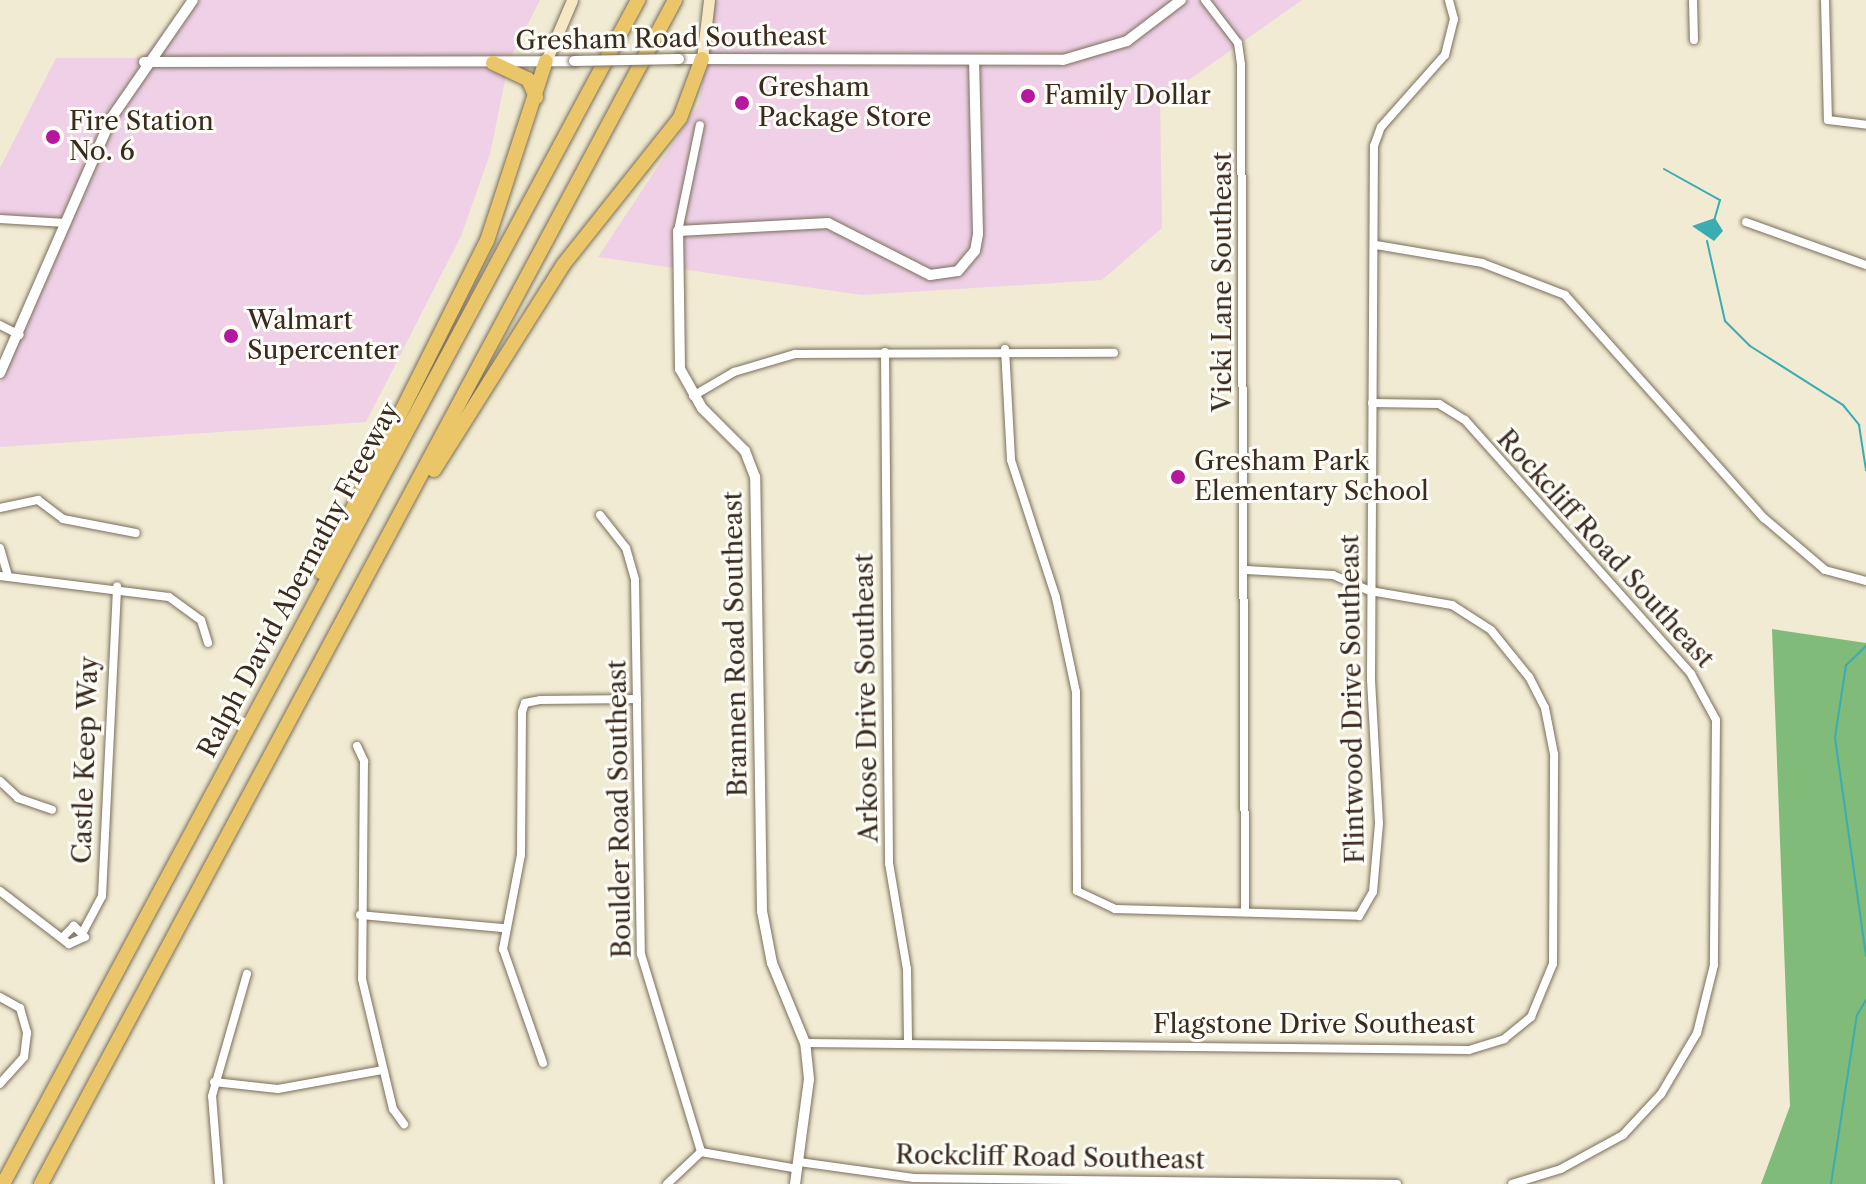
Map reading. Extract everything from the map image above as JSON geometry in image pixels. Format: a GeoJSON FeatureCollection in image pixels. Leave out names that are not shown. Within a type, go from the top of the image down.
{"type":"FeatureCollection","features":[{"type":"Feature","properties":{"kind":"highway","name":"Ralph David Abernathy Freeway"},"geometry":{"type":"LineString","coordinates":[[3,1184],[638,0]]}},
{"type":"Feature","properties":{"kind":"highway"},"geometry":{"type":"LineString","coordinates":[[41,1184],[675,0]]}},
{"type":"Feature","properties":{"kind":"highway"},"geometry":{"type":"LineString","coordinates":[[357,597],[563,265],[680,118],[702,59]]}},
{"type":"Feature","properties":{"kind":"highway"},"geometry":{"type":"LineString","coordinates":[[283,660],[338,533],[487,241],[546,61]]}},
{"type":"Feature","properties":{"kind":"highway"},"geometry":{"type":"LineString","coordinates":[[493,63],[528,79],[536,97]]}},
{"type":"Feature","properties":{"kind":"main road"},"geometry":{"type":"LineString","coordinates":[[546,61],[572,0]]}},
{"type":"Feature","properties":{"kind":"main road"},"geometry":{"type":"LineString","coordinates":[[702,59],[709,0]]}},
{"type":"Feature","properties":{"kind":"street"},"geometry":{"type":"LineString","coordinates":[[0,373],[20,335],[66,223],[144,62],[193,0]]}},
{"type":"Feature","properties":{"kind":"street","name":"Gresham Road Southeast"},"geometry":{"type":"LineString","coordinates":[[144,62],[974,60],[1097,53],[1127,41],[1181,0]]}},
{"type":"Feature","properties":{"kind":"street","name":"Vicki Lane Southeast"},"geometry":{"type":"LineString","coordinates":[[1205,0],[1238,43],[1241,65],[1246,570],[1245,912]]}},
{"type":"Feature","properties":{"kind":"street","name":"Flintwood Drive Southeast"},"geometry":{"type":"LineString","coordinates":[[1005,349],[1011,460],[1059,611],[1076,692],[1077,891],[1115,909],[1245,912],[1315,918],[1369,909],[1379,823],[1370,591],[1376,245],[1374,146],[1381,127],[1445,55],[1454,19],[1449,0]]}},
{"type":"Feature","properties":{"kind":"street"},"geometry":{"type":"LineString","coordinates":[[1693,0],[1694,40]]}},
{"type":"Feature","properties":{"kind":"street"},"geometry":{"type":"LineString","coordinates":[[1825,0],[1828,120],[1866,125]]}},
{"type":"Feature","properties":{"kind":"street"},"geometry":{"type":"LineString","coordinates":[[162,38],[166,53],[180,63]]}},
{"type":"Feature","properties":{"kind":"street"},"geometry":{"type":"LineString","coordinates":[[678,231],[828,223],[930,275],[958,271],[975,251],[978,234],[974,60]]}},
{"type":"Feature","properties":{"kind":"street","name":"Brannen Road Southeast"},"geometry":{"type":"LineString","coordinates":[[700,125],[678,231],[678,351],[693,396],[745,451],[755,477],[762,911],[772,963],[805,1043],[808,1094],[795,1184]]}},
{"type":"Feature","properties":{"kind":"street"},"geometry":{"type":"LineString","coordinates":[[0,219],[66,223]]}},
{"type":"Feature","properties":{"kind":"street"},"geometry":{"type":"LineString","coordinates":[[1746,222],[1866,265]]}},
{"type":"Feature","properties":{"kind":"street"},"geometry":{"type":"LineString","coordinates":[[1376,245],[1482,263],[1565,295],[1764,518],[1825,570],[1866,581]]}},
{"type":"Feature","properties":{"kind":"street"},"geometry":{"type":"LineString","coordinates":[[0,325],[20,335]]}},
{"type":"Feature","properties":{"kind":"street"},"geometry":{"type":"LineString","coordinates":[[693,396],[780,357],[1005,349],[1114,353]]}},
{"type":"Feature","properties":{"kind":"street","name":"Arkose Drive Southeast"},"geometry":{"type":"LineString","coordinates":[[885,352],[889,863],[907,969],[908,1041]]}},
{"type":"Feature","properties":{"kind":"street","name":"Rockcliff Road Southeast"},"geometry":{"type":"LineString","coordinates":[[1372,403],[1439,404],[1465,420],[1691,674],[1716,720],[1714,965],[1702,1022],[1661,1094],[1623,1135],[1530,1182],[1512,1184]]}},
{"type":"Feature","properties":{"kind":"street"},"geometry":{"type":"LineString","coordinates":[[0,508],[38,500],[63,519],[136,533]]}},
{"type":"Feature","properties":{"kind":"street","name":"Boulder Road Southeast"},"geometry":{"type":"LineString","coordinates":[[600,515],[615,528],[633,565],[641,954],[701,1152]]}},
{"type":"Feature","properties":{"kind":"street"},"geometry":{"type":"LineString","coordinates":[[0,548],[4,576],[117,586],[186,606],[208,643]]}},
{"type":"Feature","properties":{"kind":"street","name":"Flagstone Drive Southeast"},"geometry":{"type":"LineString","coordinates":[[805,1043],[908,1041],[1469,1050],[1523,1025],[1543,997],[1553,964],[1554,754],[1545,708],[1503,643],[1473,616],[1441,602],[1370,591],[1333,575],[1246,570]]}},
{"type":"Feature","properties":{"kind":"street","name":"Castle Keep Way"},"geometry":{"type":"LineString","coordinates":[[84,930],[102,896],[117,586]]}},
{"type":"Feature","properties":{"kind":"street"},"geometry":{"type":"LineString","coordinates":[[543,1063],[507,972],[503,928],[521,855],[522,701],[637,699]]}},
{"type":"Feature","properties":{"kind":"street"},"geometry":{"type":"LineString","coordinates":[[357,746],[364,761],[360,915],[362,979],[383,1070],[404,1124]]}},
{"type":"Feature","properties":{"kind":"street"},"geometry":{"type":"LineString","coordinates":[[0,781],[18,798],[52,810]]}},
{"type":"Feature","properties":{"kind":"street"},"geometry":{"type":"LineString","coordinates":[[0,891],[35,925],[65,935],[76,946],[84,930],[72,926],[65,935]]}},
{"type":"Feature","properties":{"kind":"street"},"geometry":{"type":"LineString","coordinates":[[360,915],[503,928]]}},
{"type":"Feature","properties":{"kind":"street"},"geometry":{"type":"LineString","coordinates":[[219,1184],[214,1082],[248,990],[247,974]]}},
{"type":"Feature","properties":{"kind":"street"},"geometry":{"type":"LineString","coordinates":[[0,997],[20,1008],[27,1033],[24,1057],[0,1084]]}},
{"type":"Feature","properties":{"kind":"street"},"geometry":{"type":"LineString","coordinates":[[214,1082],[290,1089],[383,1070]]}},
{"type":"Feature","properties":{"kind":"street"},"geometry":{"type":"LineString","coordinates":[[667,1184],[701,1152]]}},
{"type":"Feature","properties":{"kind":"street","name":"Rockcliff Road Southeast"},"geometry":{"type":"LineString","coordinates":[[701,1152],[903,1178],[1397,1184]]}},
{"type":"Feature","properties":{"kind":"shaded area"},"geometry":{"type":"Polygon","coordinates":[[[192,0],[540,0],[509,61],[490,154],[461,236],[366,422],[0,447],[0,383],[71,220],[0,217],[0,168],[56,58],[141,58],[192,0]]]}},
{"type":"Feature","properties":{"kind":"shaded area"},"geometry":{"type":"Polygon","coordinates":[[[715,0],[1302,0],[1160,100],[1162,228],[1102,280],[862,295],[598,257],[699,104],[715,0]]]}},
{"type":"Feature","properties":{"kind":"green space"},"geometry":{"type":"Polygon","coordinates":[[[1772,629],[1866,643],[1866,1184],[1761,1184],[1790,1106],[1772,629]]]}},
{"type":"Feature","properties":{"kind":"water"},"geometry":{"type":"Polygon","coordinates":[[[1715,218],[1723,231],[1714,241],[1692,226],[1715,218]]]}},
{"type":"Feature","properties":{"kind":"waterway"},"geometry":{"type":"LineString","coordinates":[[1664,169],[1720,200],[1715,218]]}},
{"type":"Feature","properties":{"kind":"waterway"},"geometry":{"type":"LineString","coordinates":[[1707,241],[1725,321],[1750,346],[1843,405],[1859,425],[1866,470]]}},
{"type":"Feature","properties":{"kind":"waterway"},"geometry":{"type":"LineString","coordinates":[[1866,646],[1846,665],[1835,738],[1866,956]]}},
{"type":"Feature","properties":{"kind":"waterway"},"geometry":{"type":"LineString","coordinates":[[1831,1184],[1857,1015],[1866,1000]]}},
{"type":"Feature","properties":{"kind":"place","name":"Family Dollar"},"geometry":{"type":"Point","coordinates":[1028,96]}},
{"type":"Feature","properties":{"kind":"place","name":"Gresham Package Store"},"geometry":{"type":"Point","coordinates":[742,103]}},
{"type":"Feature","properties":{"kind":"place","name":"Fire Station No. 6"},"geometry":{"type":"Point","coordinates":[53,137]}},
{"type":"Feature","properties":{"kind":"place","name":"Walmart Supercenter"},"geometry":{"type":"Point","coordinates":[231,336]}},
{"type":"Feature","properties":{"kind":"place","name":"Gresham Park Elementary School"},"geometry":{"type":"Point","coordinates":[1178,477]}}]}
